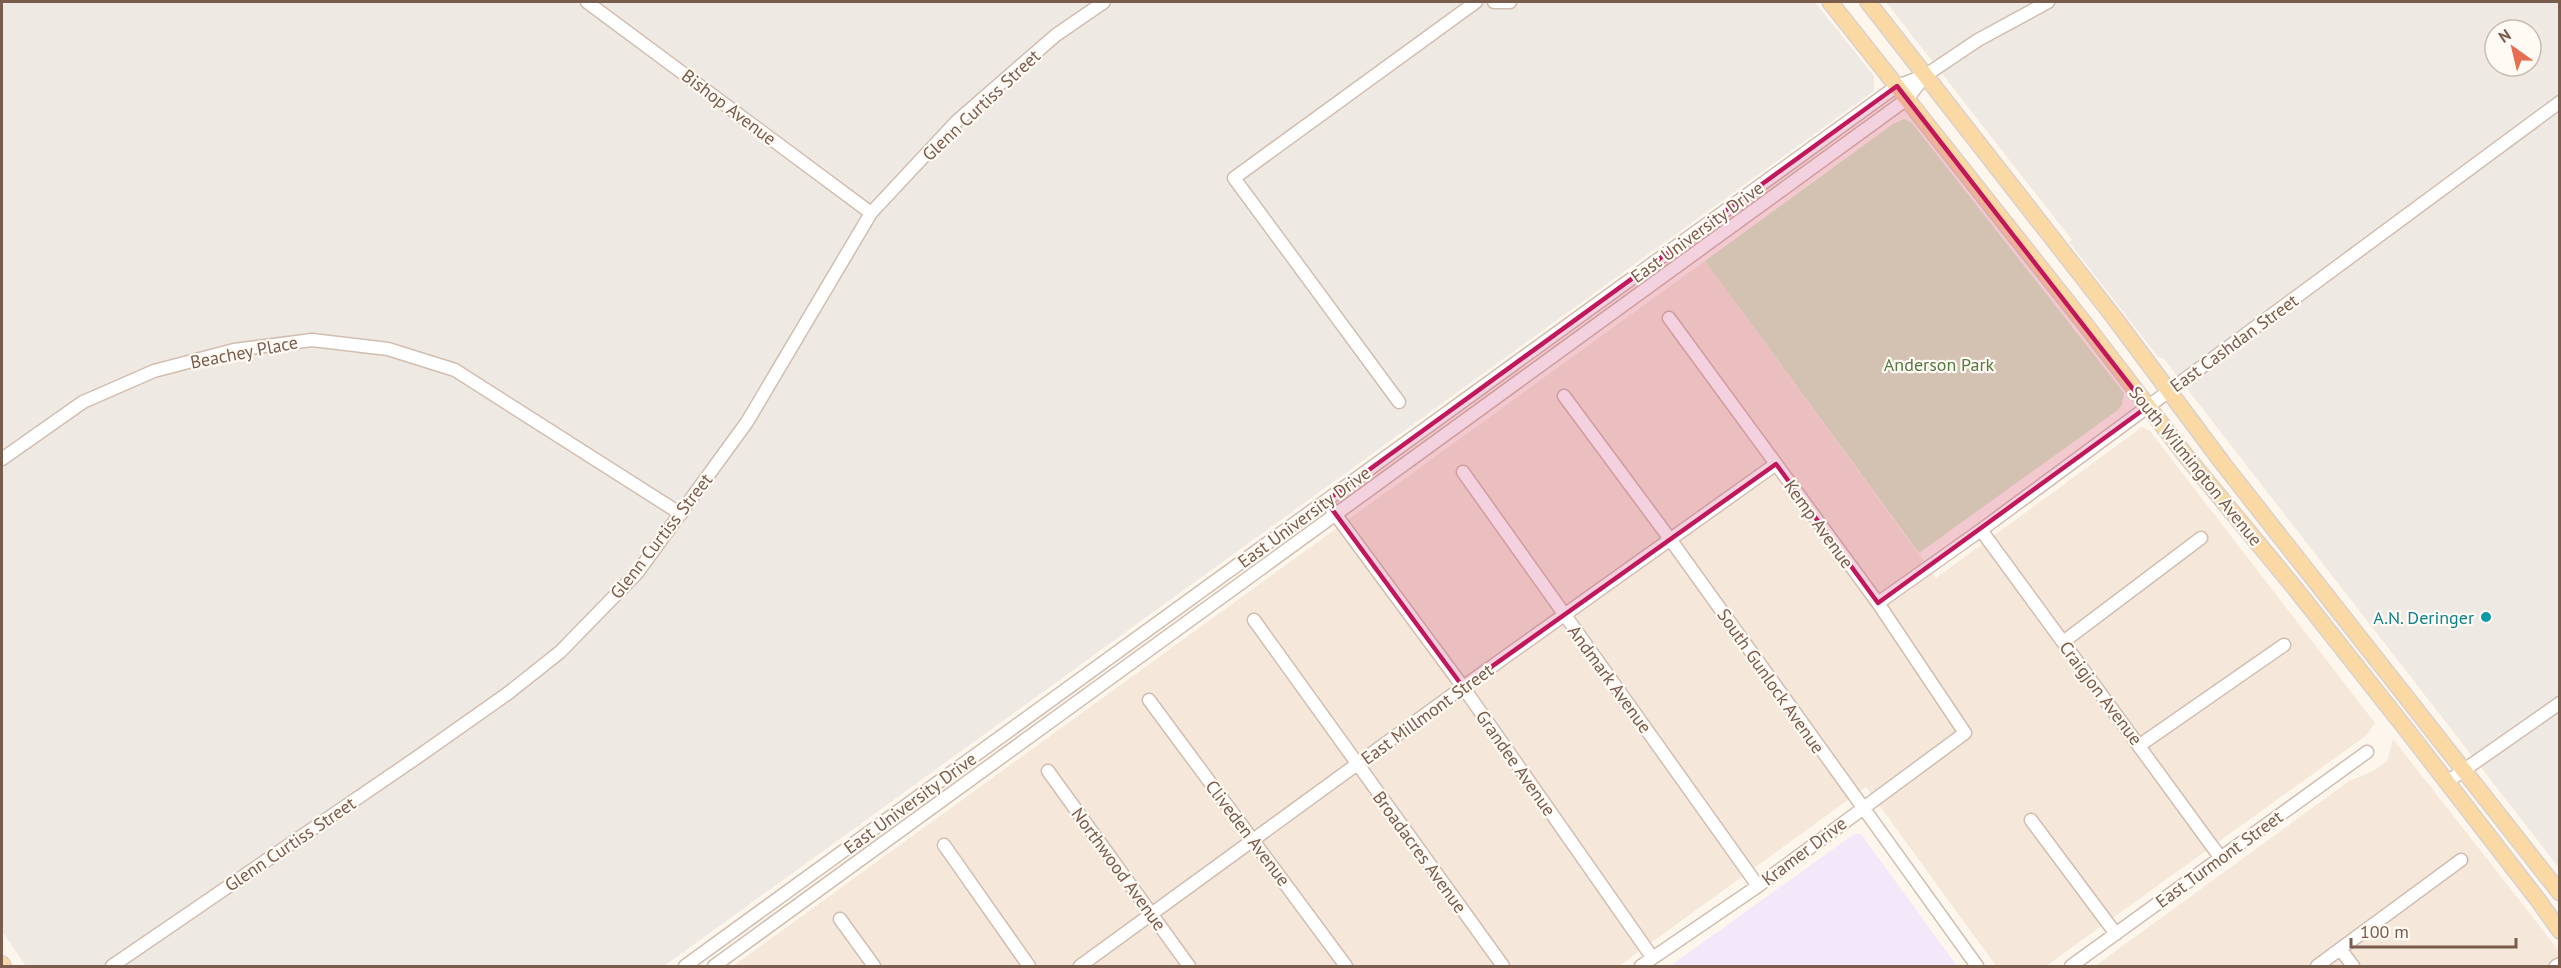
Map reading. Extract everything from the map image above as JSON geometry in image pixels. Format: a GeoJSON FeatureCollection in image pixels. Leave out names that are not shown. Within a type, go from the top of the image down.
{"type":"FeatureCollection","features":[{"type":"Feature","properties":{"kind":"main road","name":"South Wilmington Avenue"},"geometry":{"type":"LineString","coordinates":[[1830,2],[2085,324],[2147,407],[2294,587],[2447,782],[2538,900],[2559,932]]}},
{"type":"Feature","properties":{"kind":"main road","name":"South Wilmington Avenue"},"geometry":{"type":"LineString","coordinates":[[1868,2],[2559,893]]}},
{"type":"Feature","properties":{"kind":"street","name":"Bishop Avenue"},"geometry":{"type":"LineString","coordinates":[[587,2],[871,213]]}},
{"type":"Feature","properties":{"kind":"street","name":"Glenn Curtiss Street"},"geometry":{"type":"LineString","coordinates":[[112,966],[419,756],[560,652],[636,573],[747,422],[871,213],[956,122],[1056,35],[1104,2]]}},
{"type":"Feature","properties":{"kind":"street"},"geometry":{"type":"LineString","coordinates":[[1399,402],[1234,178],[1476,2]]}},
{"type":"Feature","properties":{"kind":"street"},"geometry":{"type":"LineString","coordinates":[[1494,2],[1510,2]]}},
{"type":"Feature","properties":{"kind":"street","name":"East University Drive"},"geometry":{"type":"LineString","coordinates":[[685,966],[1897,86],[1926,75],[1978,40],[2048,2]]}},
{"type":"Feature","properties":{"kind":"street","name":"East University Drive"},"geometry":{"type":"LineString","coordinates":[[714,966],[1334,513],[1907,99],[1926,75]]}},
{"type":"Feature","properties":{"kind":"street","name":"East Cashdan Street"},"geometry":{"type":"LineString","coordinates":[[1878,603],[1982,530],[2559,102]]}},
{"type":"Feature","properties":{"kind":"street","name":"Kemp Avenue"},"geometry":{"type":"LineString","coordinates":[[1669,318],[1878,603],[1965,733]]}},
{"type":"Feature","properties":{"kind":"street","name":"Beachey Place"},"geometry":{"type":"LineString","coordinates":[[2,459],[83,402],[154,371],[234,350],[312,340],[388,349],[455,370],[681,514]]}},
{"type":"Feature","properties":{"kind":"street","name":"South Gunlock Avenue"},"geometry":{"type":"LineString","coordinates":[[1564,396],[1670,539],[1861,808],[1977,966]]}},
{"type":"Feature","properties":{"kind":"street","name":"East Millmont Street"},"geometry":{"type":"LineString","coordinates":[[1080,966],[1463,687],[1776,464]]}},
{"type":"Feature","properties":{"kind":"street","name":"Andmark Avenue"},"geometry":{"type":"LineString","coordinates":[[1463,472],[1758,886]]}},
{"type":"Feature","properties":{"kind":"street","name":"Grandee Avenue"},"geometry":{"type":"LineString","coordinates":[[1326,501],[1463,687],[1652,957]]}},
{"type":"Feature","properties":{"kind":"street","name":"Craigjon Avenue"},"geometry":{"type":"LineString","coordinates":[[1982,530],[2220,857]]}},
{"type":"Feature","properties":{"kind":"street"},"geometry":{"type":"LineString","coordinates":[[2063,642],[2201,538]]}},
{"type":"Feature","properties":{"kind":"street","name":"Broadacres Avenue"},"geometry":{"type":"LineString","coordinates":[[1254,620],[1503,966]]}},
{"type":"Feature","properties":{"kind":"street"},"geometry":{"type":"LineString","coordinates":[[2140,745],[2284,645]]}},
{"type":"Feature","properties":{"kind":"street","name":"Cliveden Avenue"},"geometry":{"type":"LineString","coordinates":[[1149,700],[1346,966]]}},
{"type":"Feature","properties":{"kind":"street"},"geometry":{"type":"LineString","coordinates":[[2447,782],[2559,703]]}},
{"type":"Feature","properties":{"kind":"street","name":"Kramer Drive"},"geometry":{"type":"LineString","coordinates":[[1641,966],[1758,886],[1965,733]]}},
{"type":"Feature","properties":{"kind":"street","name":"East Turmont Street"},"geometry":{"type":"LineString","coordinates":[[2071,966],[2367,752]]}},
{"type":"Feature","properties":{"kind":"street","name":"Northwood Avenue"},"geometry":{"type":"LineString","coordinates":[[1048,771],[1189,966]]}},
{"type":"Feature","properties":{"kind":"street"},"geometry":{"type":"LineString","coordinates":[[2031,820],[2116,934]]}},
{"type":"Feature","properties":{"kind":"street"},"geometry":{"type":"LineString","coordinates":[[944,845],[1029,966]]}},
{"type":"Feature","properties":{"kind":"street"},"geometry":{"type":"LineString","coordinates":[[2317,966],[2461,860]]}},
{"type":"Feature","properties":{"kind":"street"},"geometry":{"type":"LineString","coordinates":[[840,919],[874,966]]}},
{"type":"Feature","properties":{"kind":"street"},"geometry":{"type":"LineString","coordinates":[[2341,950],[2353,966]]}},
{"type":"Feature","properties":{"kind":"street"},"geometry":{"type":"LineString","coordinates":[[704,952],[714,966]]}},
{"type":"Feature","properties":{"kind":"highlighted area"},"geometry":{"type":"Polygon","coordinates":[[[1897,86],[2147,407],[1878,603],[1776,464],[1463,687],[1326,501],[1897,86]]]}},
{"type":"Feature","properties":{"kind":"shaded area"},"geometry":{"type":"Polygon","coordinates":[[[2,2],[1815,2],[1874,76],[1874,91],[664,966],[26,966],[2,931],[2,2]]]}},
{"type":"Feature","properties":{"kind":"shaded area"},"geometry":{"type":"Polygon","coordinates":[[[1886,2],[2559,2],[2559,868],[2164,359],[2158,357],[2069,242],[2072,240],[1886,2]]]}},
{"type":"Feature","properties":{"kind":"shaded area"},"geometry":{"type":"Polygon","coordinates":[[[1705,261],[1936,578],[2142,427],[2150,431],[2375,723],[2367,735],[2046,966],[1996,966],[1866,787],[1619,966],[733,966],[1705,261]]]}},
{"type":"Feature","properties":{"kind":"shaded area"},"geometry":{"type":"Polygon","coordinates":[[[2393,739],[2560,952],[2559,966],[2095,966],[2349,781],[2373,771],[2387,761],[2393,739]]]}},
{"type":"Feature","properties":{"kind":"shaded area"},"geometry":{"type":"Polygon","coordinates":[[[1854,834],[1861,834],[1957,966],[1670,966],[1854,834]]]}},
{"type":"Feature","properties":{"kind":"green space","name":"Anderson Park"},"geometry":{"type":"Polygon","coordinates":[[[1904,119],[1912,123],[2124,393],[2122,405],[2118,410],[1919,553],[1705,261],[1893,124],[1904,119]]]}},
{"type":"Feature","properties":{"kind":"place","name":"A.N. Deringer"},"geometry":{"type":"Point","coordinates":[2486,617]}}]}
